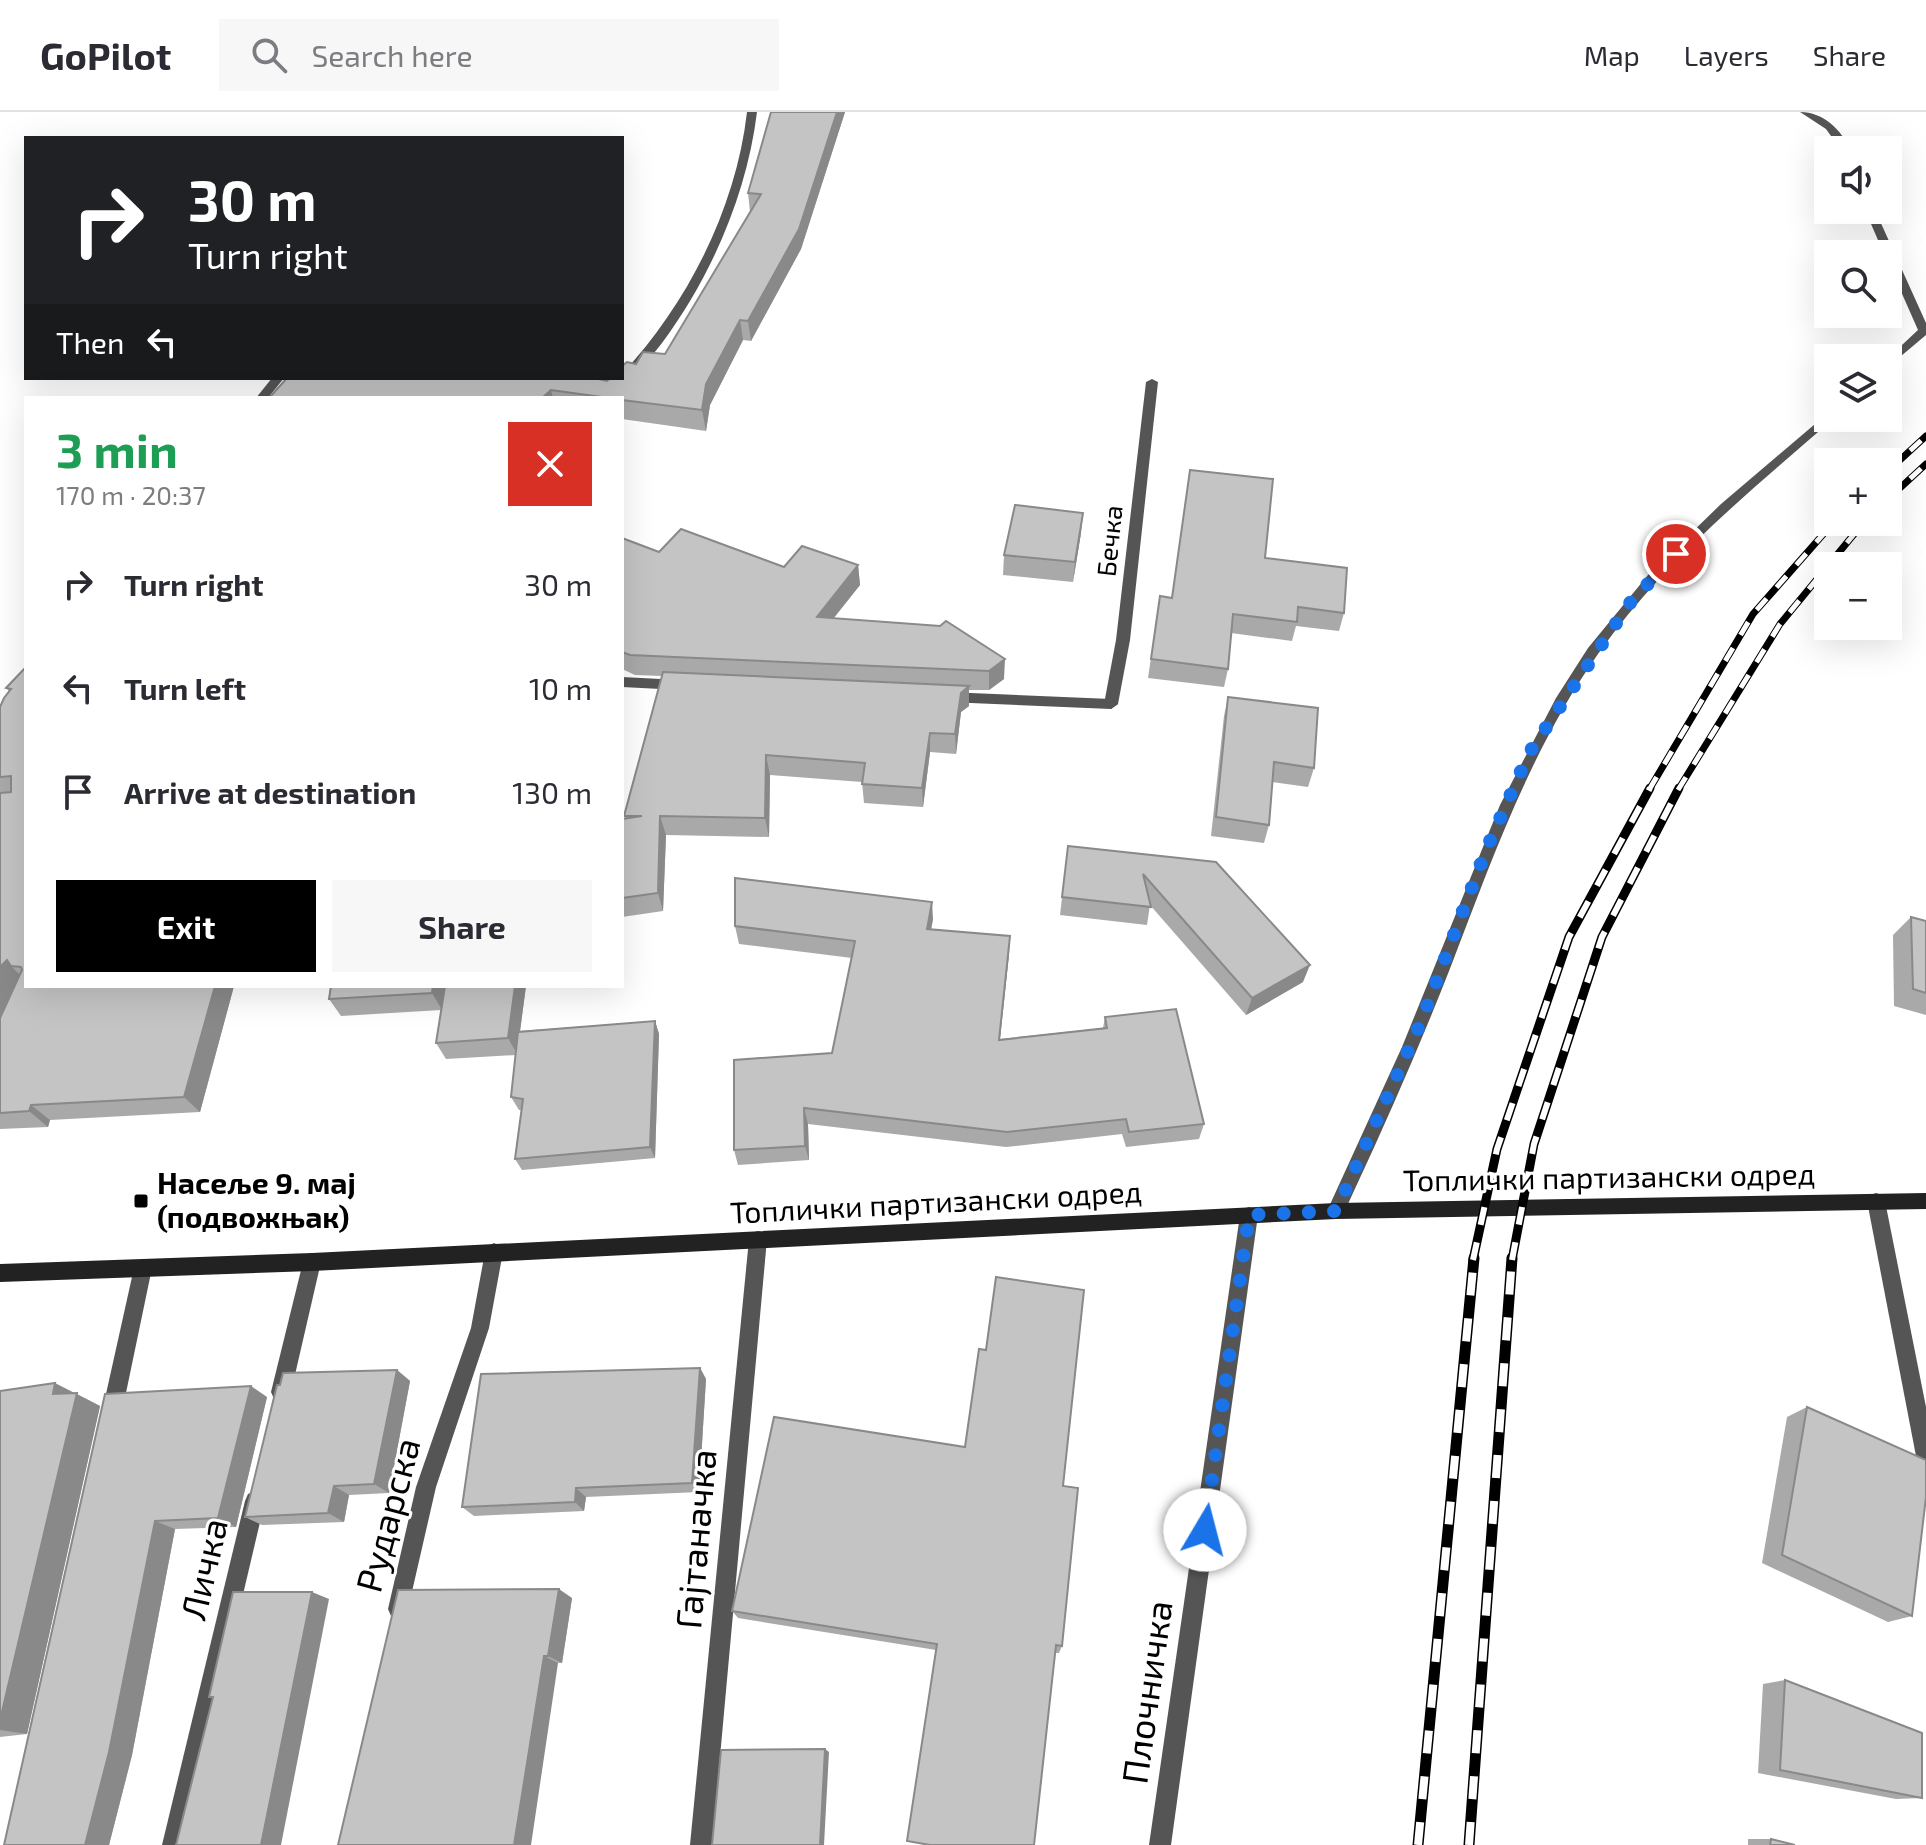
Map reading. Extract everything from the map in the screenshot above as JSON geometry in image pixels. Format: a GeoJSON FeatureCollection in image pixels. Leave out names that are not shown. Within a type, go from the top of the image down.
{"type":"FeatureCollection","features":[{"type":"Feature","properties":{"kind":"main road","name":"Топлички партизански одред"},"geometry":{"type":"LineString","coordinates":[[0,1273],[312,1262],[1336,1211],[1926,1201]]}},
{"type":"Feature","properties":{"kind":"street"},"geometry":{"type":"LineString","coordinates":[[624,378],[657,341],[718,238],[752,133],[752,112]]}},
{"type":"Feature","properties":{"kind":"street"},"geometry":{"type":"LineString","coordinates":[[1805,112],[1824,121],[1839,136]]}},
{"type":"Feature","properties":{"kind":"street"},"geometry":{"type":"LineString","coordinates":[[1876,224],[1925,330],[1902,351]]}},
{"type":"Feature","properties":{"kind":"street"},"geometry":{"type":"LineString","coordinates":[[264,396],[276,380]]}},
{"type":"Feature","properties":{"kind":"street"},"geometry":{"type":"LineString","coordinates":[[608,396],[622,380]]}},
{"type":"Feature","properties":{"kind":"street","name":"Бечка"},"geometry":{"type":"LineString","coordinates":[[926,696],[1111,704],[1123,640],[1152,382]]}},
{"type":"Feature","properties":{"kind":"street"},"geometry":{"type":"LineString","coordinates":[[1336,1211],[1421,1022],[1486,850],[1529,753],[1629,604],[1688,543],[1814,430]]}},
{"type":"Feature","properties":{"kind":"street"},"geometry":{"type":"LineString","coordinates":[[624,682],[696,686]]}},
{"type":"Feature","properties":{"kind":"street"},"geometry":{"type":"LineString","coordinates":[[1876,1201],[1926,1456]]}},
{"type":"Feature","properties":{"kind":"street","name":"Плочничка"},"geometry":{"type":"LineString","coordinates":[[1160,1845],[1249,1215]]}},
{"type":"Feature","properties":{"kind":"street","name":"Гајтаначка"},"geometry":{"type":"LineString","coordinates":[[701,1845],[758,1239]]}},
{"type":"Feature","properties":{"kind":"street","name":"Рударска"},"geometry":{"type":"LineString","coordinates":[[394,1627],[426,1487],[480,1328],[494,1252]]}},
{"type":"Feature","properties":{"kind":"street"},"geometry":{"type":"LineString","coordinates":[[275,1415],[312,1262]]}},
{"type":"Feature","properties":{"kind":"street"},"geometry":{"type":"LineString","coordinates":[[107,1438],[143,1268]]}},
{"type":"Feature","properties":{"kind":"street","name":"Личка"},"geometry":{"type":"LineString","coordinates":[[173,1845],[261,1477]]}},
{"type":"Feature","properties":{"kind":"building"},"geometry":{"type":"Polygon","coordinates":[[[771,112],[837,112],[799,229],[748,321],[740,320],[706,384],[702,410],[624,400],[624,396],[594,396],[551,390],[544,396],[271,396],[285,380],[624,380],[624,364],[627,362],[636,364],[643,352],[665,354],[761,194],[748,193],[771,112]]]}},
{"type":"Feature","properties":{"kind":"building"},"geometry":{"type":"Polygon","coordinates":[[[1190,470],[1273,479],[1265,558],[1347,568],[1344,613],[1298,607],[1297,622],[1233,614],[1228,669],[1151,659],[1160,596],[1172,598],[1190,470]]]}},
{"type":"Feature","properties":{"kind":"building"},"geometry":{"type":"Polygon","coordinates":[[[1015,505],[1083,513],[1075,562],[1004,555],[1015,505]]]}},
{"type":"Feature","properties":{"kind":"building"},"geometry":{"type":"Polygon","coordinates":[[[681,529],[784,567],[802,546],[858,565],[817,617],[940,626],[946,621],[1005,659],[989,671],[630,655],[624,653],[624,539],[659,552],[681,529]]]}},
{"type":"Feature","properties":{"kind":"building"},"geometry":{"type":"Polygon","coordinates":[[[24,669],[24,988],[214,988],[184,1097],[31,1105],[29,1111],[0,1113],[0,1018],[22,970],[21,967],[11,966],[7,960],[0,967],[0,793],[11,792],[11,776],[0,777],[0,707],[11,689],[6,688],[24,669]]]}},
{"type":"Feature","properties":{"kind":"building"},"geometry":{"type":"Polygon","coordinates":[[[663,672],[969,686],[961,693],[955,734],[930,733],[922,788],[862,784],[865,763],[766,755],[765,818],[660,816],[658,893],[624,898],[624,819],[642,816],[624,816],[663,672]]]}},
{"type":"Feature","properties":{"kind":"building"},"geometry":{"type":"Polygon","coordinates":[[[1228,697],[1318,708],[1314,768],[1274,762],[1269,825],[1216,817],[1228,697]]]}},
{"type":"Feature","properties":{"kind":"building"},"geometry":{"type":"Polygon","coordinates":[[[1068,846],[1216,862],[1310,965],[1252,998],[1143,874],[1151,907],[1062,897],[1068,846]]]}},
{"type":"Feature","properties":{"kind":"building"},"geometry":{"type":"Polygon","coordinates":[[[735,878],[932,902],[927,929],[1010,936],[999,1040],[1107,1028],[1105,1017],[1176,1009],[1204,1124],[1129,1132],[1126,1119],[1007,1132],[804,1108],[805,1146],[734,1150],[734,1060],[832,1053],[855,941],[735,926],[735,878]]]}},
{"type":"Feature","properties":{"kind":"building"},"geometry":{"type":"Polygon","coordinates":[[[1911,917],[1926,921],[1926,993],[1913,989],[1911,917]]]}},
{"type":"Feature","properties":{"kind":"building"},"geometry":{"type":"Polygon","coordinates":[[[331,988],[433,988],[432,993],[329,999],[331,988]]]}},
{"type":"Feature","properties":{"kind":"building"},"geometry":{"type":"Polygon","coordinates":[[[445,988],[515,988],[508,1038],[436,1043],[445,988]]]}},
{"type":"Feature","properties":{"kind":"building"},"geometry":{"type":"Polygon","coordinates":[[[655,1021],[650,1147],[515,1159],[523,1099],[511,1097],[518,1032],[655,1021]]]}},
{"type":"Feature","properties":{"kind":"building"},"geometry":{"type":"Polygon","coordinates":[[[996,1277],[1084,1290],[1063,1486],[1078,1488],[1062,1646],[1056,1645],[1034,1845],[930,1845],[907,1841],[937,1644],[732,1611],[774,1417],[965,1447],[979,1349],[986,1350],[996,1277]]]}},
{"type":"Feature","properties":{"kind":"building"},"geometry":{"type":"Polygon","coordinates":[[[700,1368],[692,1483],[576,1488],[575,1502],[462,1507],[481,1374],[700,1368]]]}},
{"type":"Feature","properties":{"kind":"building"},"geometry":{"type":"Polygon","coordinates":[[[397,1370],[374,1484],[334,1486],[328,1513],[245,1517],[277,1385],[280,1385],[283,1373],[397,1370]]]}},
{"type":"Feature","properties":{"kind":"building"},"geometry":{"type":"Polygon","coordinates":[[[55,1383],[53,1394],[77,1393],[0,1720],[0,1391],[55,1383]]]}},
{"type":"Feature","properties":{"kind":"building"},"geometry":{"type":"Polygon","coordinates":[[[251,1386],[218,1518],[155,1521],[109,1752],[85,1845],[4,1845],[105,1394],[251,1386]]]}},
{"type":"Feature","properties":{"kind":"building"},"geometry":{"type":"Polygon","coordinates":[[[1807,1407],[1926,1460],[1926,1497],[1912,1616],[1782,1555],[1807,1407]]]}},
{"type":"Feature","properties":{"kind":"building"},"geometry":{"type":"Polygon","coordinates":[[[559,1589],[548,1656],[544,1656],[514,1845],[338,1845],[398,1590],[559,1589]]]}},
{"type":"Feature","properties":{"kind":"building"},"geometry":{"type":"Polygon","coordinates":[[[233,1592],[312,1592],[261,1845],[176,1845],[213,1697],[209,1697],[233,1592]]]}},
{"type":"Feature","properties":{"kind":"building"},"geometry":{"type":"Polygon","coordinates":[[[1785,1680],[1922,1733],[1922,1798],[1780,1770],[1785,1680]]]}},
{"type":"Feature","properties":{"kind":"building"},"geometry":{"type":"Polygon","coordinates":[[[825,1749],[820,1845],[712,1845],[721,1750],[825,1749]]]}},
{"type":"Feature","properties":{"kind":"building"},"geometry":{"type":"Polygon","coordinates":[[[1771,1839],[1795,1845],[1770,1845],[1771,1839]]]}},
{"type":"Feature","properties":{"kind":"railway"},"geometry":{"type":"LineString","coordinates":[[1902,458],[1926,436]]}},
{"type":"Feature","properties":{"kind":"railway"},"geometry":{"type":"LineString","coordinates":[[1902,486],[1926,464]]}},
{"type":"Feature","properties":{"kind":"railway"},"geometry":{"type":"LineString","coordinates":[[1649,790],[1753,614],[1822,536]]}},
{"type":"Feature","properties":{"kind":"railway"},"geometry":{"type":"LineString","coordinates":[[1678,790],[1780,624],[1852,536]]}},
{"type":"Feature","properties":{"kind":"railway"},"geometry":{"type":"LineString","coordinates":[[1473,1260],[1497,1149],[1569,937],[1650,788]]}},
{"type":"Feature","properties":{"kind":"railway"},"geometry":{"type":"LineString","coordinates":[[1512,1260],[1534,1144],[1602,937],[1679,788]]}},
{"type":"Feature","properties":{"kind":"railway"},"geometry":{"type":"LineString","coordinates":[[1418,1845],[1474,1258]]}},
{"type":"Feature","properties":{"kind":"railway"},"geometry":{"type":"LineString","coordinates":[[1469,1845],[1512,1258]]}},
{"type":"Feature","properties":{"kind":"place","name":"Насеље 9. мај (подвожњак)"},"geometry":{"type":"Point","coordinates":[141,1201]}},
{"type":"Feature","properties":{"kind":"route"},"geometry":{"type":"LineString","coordinates":[[1205,1530],[1249,1215],[1336,1211],[1421,1022],[1486,850],[1529,753],[1629,604],[1676,554]]}}]}
